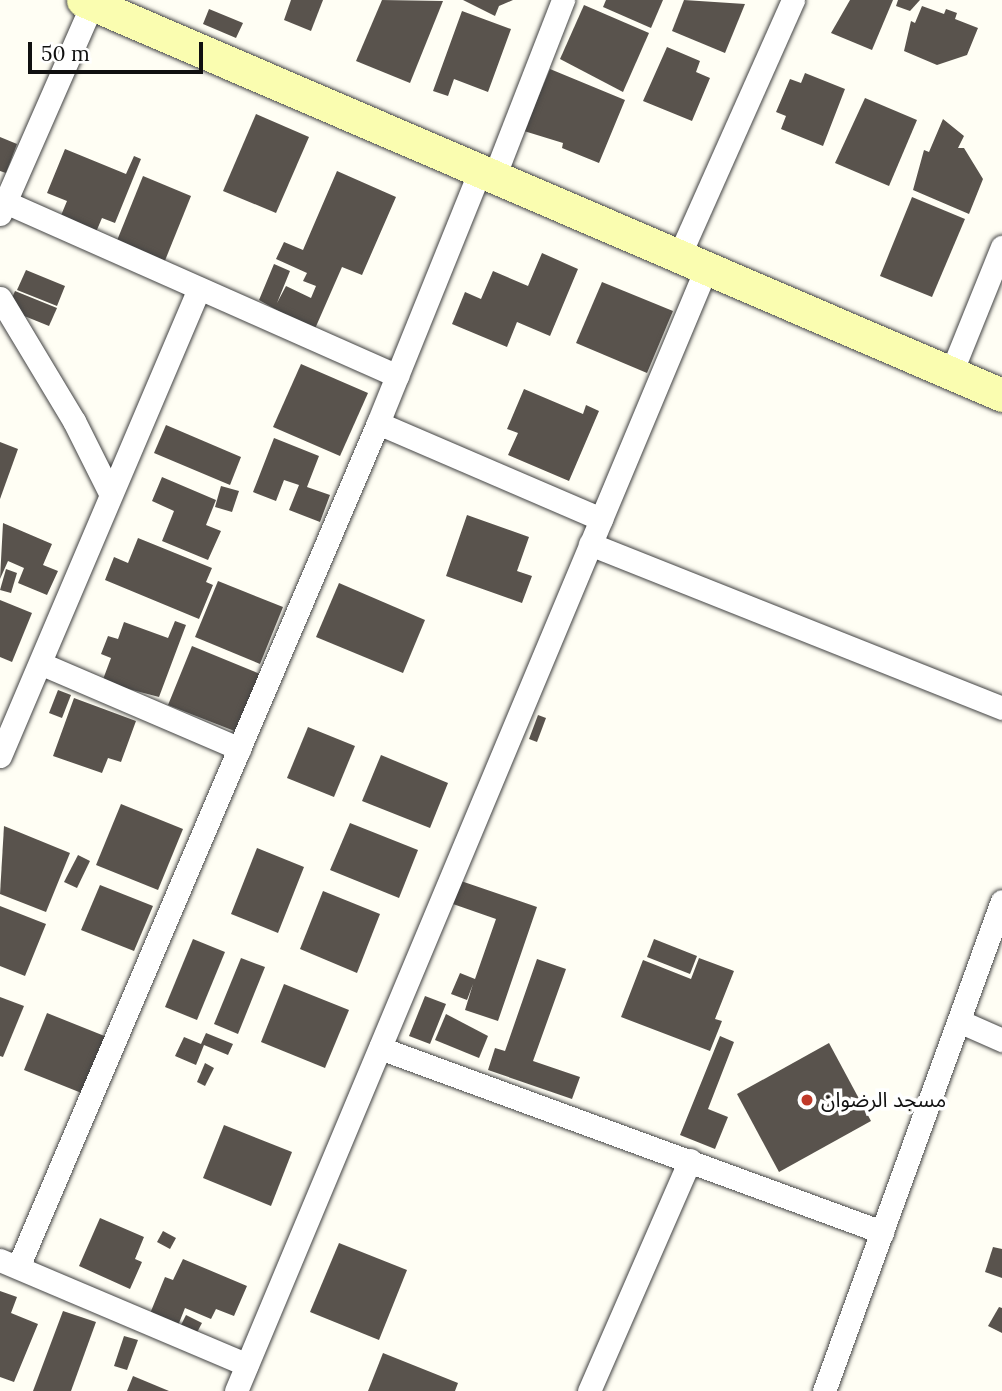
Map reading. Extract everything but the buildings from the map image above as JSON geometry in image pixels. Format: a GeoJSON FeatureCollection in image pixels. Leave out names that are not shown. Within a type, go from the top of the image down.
{"type":"FeatureCollection","features":[{"type":"Feature","properties":{"kind":"street"},"geometry":{"type":"LineString","coordinates":[[247,1365],[9,1264],[240,749],[397,376],[563,0]]}},
{"type":"Feature","properties":{"kind":"street"},"geometry":{"type":"LineString","coordinates":[[236,1391],[601,519],[692,264],[793,0]]}},
{"type":"Feature","properties":{"kind":"street"},"geometry":{"type":"LineString","coordinates":[[397,376],[3,208],[90,1],[692,264],[1002,395]]}},
{"type":"Feature","properties":{"kind":"street"},"geometry":{"type":"LineString","coordinates":[[951,373],[1002,247]]}},
{"type":"Feature","properties":{"kind":"street"},"geometry":{"type":"LineString","coordinates":[[0,756],[42,664],[109,491],[198,291]]}},
{"type":"Feature","properties":{"kind":"street"},"geometry":{"type":"LineString","coordinates":[[0,298],[74,421],[109,491]]}},
{"type":"Feature","properties":{"kind":"street"},"geometry":{"type":"LineString","coordinates":[[379,423],[601,519]]}},
{"type":"Feature","properties":{"kind":"street"},"geometry":{"type":"LineString","coordinates":[[590,544],[1002,708]]}},
{"type":"Feature","properties":{"kind":"street"},"geometry":{"type":"LineString","coordinates":[[42,664],[240,749]]}},
{"type":"Feature","properties":{"kind":"street"},"geometry":{"type":"LineString","coordinates":[[824,1391],[1002,901]]}},
{"type":"Feature","properties":{"kind":"street"},"geometry":{"type":"LineString","coordinates":[[959,1021],[1002,1040]]}},
{"type":"Feature","properties":{"kind":"street"},"geometry":{"type":"LineString","coordinates":[[380,1048],[882,1232]]}},
{"type":"Feature","properties":{"kind":"street"},"geometry":{"type":"LineString","coordinates":[[589,1391],[690,1160]]}},
{"type":"Feature","properties":{"kind":"place","name":"مسجد الرضوان"},"geometry":{"type":"Point","coordinates":[807,1100]}}]}
